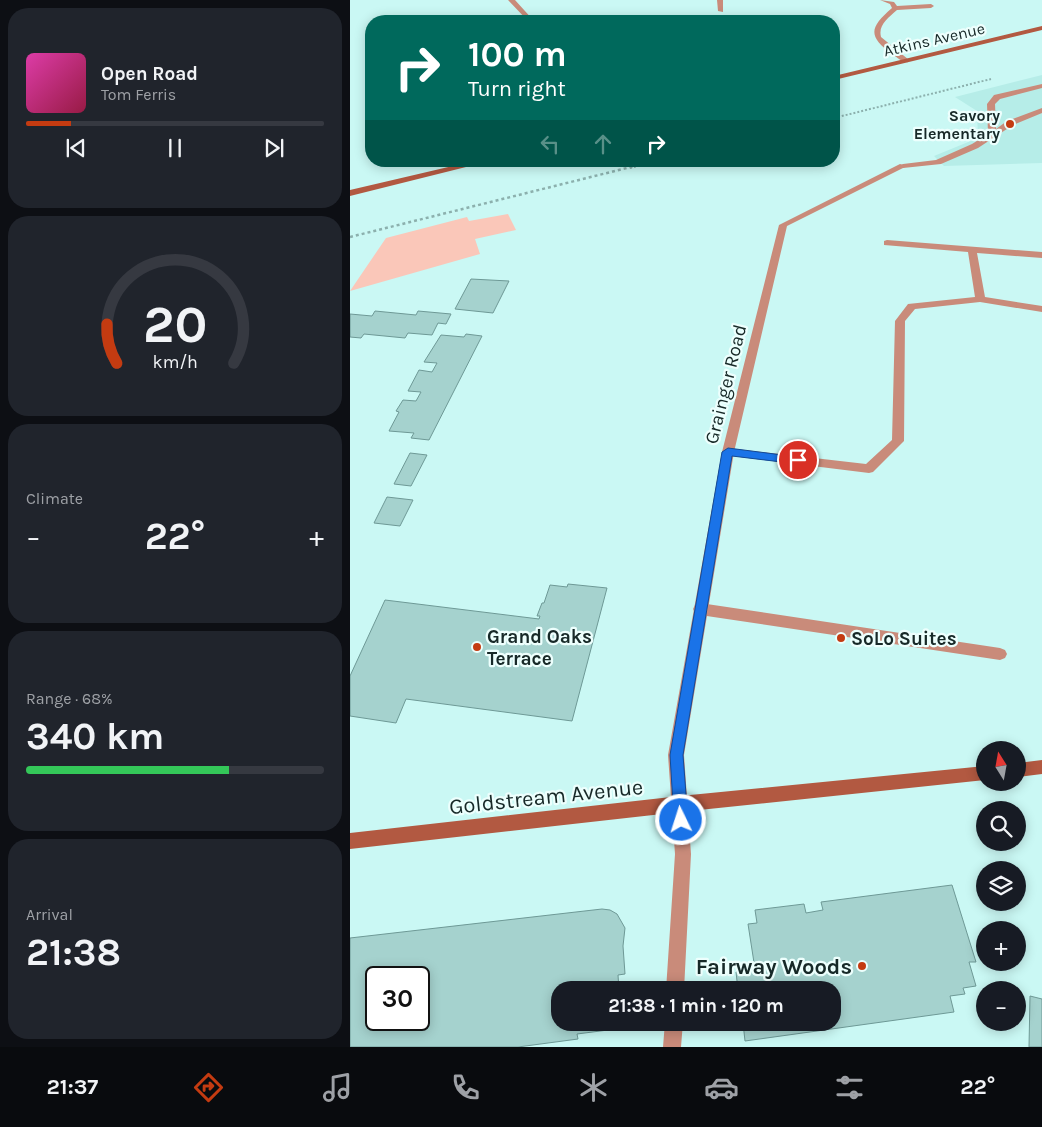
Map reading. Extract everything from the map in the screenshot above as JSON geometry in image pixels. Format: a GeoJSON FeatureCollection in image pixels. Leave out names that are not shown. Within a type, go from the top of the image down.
{"type":"FeatureCollection","features":[{"type":"Feature","properties":{"kind":"street"},"geometry":{"type":"LineString","coordinates":[[511,0],[525,15]]}},
{"type":"Feature","properties":{"kind":"street"},"geometry":{"type":"LineString","coordinates":[[720,0],[721,11]]}},
{"type":"Feature","properties":{"kind":"street"},"geometry":{"type":"LineString","coordinates":[[883,0],[892,4],[895,8]]}},
{"type":"Feature","properties":{"kind":"street"},"geometry":{"type":"LineString","coordinates":[[907,61],[880,42],[875,34],[876,26],[895,8],[931,6]]}},
{"type":"Feature","properties":{"kind":"street","name":"Atkins Avenue"},"geometry":{"type":"LineString","coordinates":[[840,77],[1042,28]]}},
{"type":"Feature","properties":{"kind":"street"},"geometry":{"type":"LineString","coordinates":[[992,135],[991,104],[996,97],[1042,86]]}},
{"type":"Feature","properties":{"kind":"street"},"geometry":{"type":"LineString","coordinates":[[992,135],[1010,122],[1042,110]]}},
{"type":"Feature","properties":{"kind":"street","name":"Grainger Road"},"geometry":{"type":"LineString","coordinates":[[676,981],[683,854],[676,755],[728,452],[783,225],[903,166],[938,162],[975,146],[992,135]]}},
{"type":"Feature","properties":{"kind":"street"},"geometry":{"type":"LineString","coordinates":[[350,193],[460,167]]}},
{"type":"Feature","properties":{"kind":"street"},"geometry":{"type":"LineString","coordinates":[[887,244],[1042,255]]}},
{"type":"Feature","properties":{"kind":"street"},"geometry":{"type":"LineString","coordinates":[[972,250],[980,299]]}},
{"type":"Feature","properties":{"kind":"street"},"geometry":{"type":"LineString","coordinates":[[728,452],[869,469],[898,441],[900,321],[912,306],[980,299],[1042,309]]}},
{"type":"Feature","properties":{"kind":"street"},"geometry":{"type":"LineString","coordinates":[[700,609],[1000,654]]}},
{"type":"Feature","properties":{"kind":"street"},"geometry":{"type":"LineString","coordinates":[[1026,769],[1042,767]]}},
{"type":"Feature","properties":{"kind":"street","name":"Goldstream Avenue"},"geometry":{"type":"LineString","coordinates":[[350,841],[976,773]]}},
{"type":"Feature","properties":{"kind":"street"},"geometry":{"type":"LineString","coordinates":[[672,1047],[673,1031]]}},
{"type":"Feature","properties":{"kind":"path"},"geometry":{"type":"LineString","coordinates":[[840,117],[993,79]]}},
{"type":"Feature","properties":{"kind":"path"},"geometry":{"type":"LineString","coordinates":[[350,237],[633,167]]}},
{"type":"Feature","properties":{"kind":"shaded area","name":"Savory Elementary"},"geometry":{"type":"Polygon","coordinates":[[[1042,75],[1042,163],[944,166],[934,156],[978,138],[977,111],[955,97],[1042,75]]]}},
{"type":"Feature","properties":{"kind":"shaded area"},"geometry":{"type":"Polygon","coordinates":[[[508,214],[516,230],[475,239],[480,254],[350,291],[386,238],[467,217],[469,221],[508,214]]]}},
{"type":"Feature","properties":{"kind":"building"},"geometry":{"type":"Polygon","coordinates":[[[471,279],[509,281],[493,313],[455,309],[471,279]]]}},
{"type":"Feature","properties":{"kind":"building"},"geometry":{"type":"Polygon","coordinates":[[[375,311],[416,315],[418,311],[451,314],[446,324],[438,323],[432,335],[408,333],[405,338],[364,334],[361,338],[350,337],[350,314],[372,316],[375,311]]]}},
{"type":"Feature","properties":{"kind":"building"},"geometry":{"type":"Polygon","coordinates":[[[466,334],[482,336],[429,440],[411,438],[414,433],[389,431],[399,412],[396,411],[403,400],[416,401],[421,392],[408,391],[419,370],[432,372],[437,363],[424,362],[441,335],[464,337],[466,334]]]}},
{"type":"Feature","properties":{"kind":"building"},"geometry":{"type":"Polygon","coordinates":[[[410,453],[427,455],[411,486],[394,484],[410,453]]]}},
{"type":"Feature","properties":{"kind":"building"},"geometry":{"type":"Polygon","coordinates":[[[387,497],[413,500],[400,526],[374,523],[387,497]]]}},
{"type":"Feature","properties":{"kind":"building","name":"Grand Oaks Terrace"},"geometry":{"type":"Polygon","coordinates":[[[568,584],[607,588],[572,721],[406,699],[396,723],[350,716],[350,676],[385,600],[539,619],[540,616],[537,616],[550,585],[567,587],[568,584]]]}},
{"type":"Feature","properties":{"kind":"building","name":"Fairway Woods"},"geometry":{"type":"Polygon","coordinates":[[[952,885],[976,962],[969,962],[976,986],[963,988],[965,994],[950,996],[954,1012],[841,1028],[841,981],[737,981],[736,972],[755,969],[748,924],[757,923],[755,910],[804,904],[806,913],[823,910],[821,902],[952,885]]]}},
{"type":"Feature","properties":{"kind":"building"},"geometry":{"type":"Polygon","coordinates":[[[602,909],[610,910],[617,914],[625,928],[623,946],[625,974],[618,975],[618,981],[551,981],[551,1031],[600,1031],[577,1034],[578,1039],[518,1047],[350,1047],[350,938],[602,909]]]}},
{"type":"Feature","properties":{"kind":"building"},"geometry":{"type":"Polygon","coordinates":[[[1030,996],[1042,999],[1042,1047],[1029,1047],[1030,996]]]}},
{"type":"Feature","properties":{"kind":"building","name":"Fairway Woods"},"geometry":{"type":"Polygon","coordinates":[[[744,1031],[817,1031],[745,1041],[744,1031]]]}},
{"type":"Feature","properties":{"kind":"place","name":"Savory Elementary"},"geometry":{"type":"Point","coordinates":[1010,124]}},
{"type":"Feature","properties":{"kind":"place","name":"SoLo Suites"},"geometry":{"type":"Point","coordinates":[841,638]}},
{"type":"Feature","properties":{"kind":"place","name":"Grand Oaks Terrace"},"geometry":{"type":"Point","coordinates":[477,647]}},
{"type":"Feature","properties":{"kind":"place","name":"Fairway Woods"},"geometry":{"type":"Point","coordinates":[862,966]}},
{"type":"Feature","properties":{"kind":"route"},"geometry":{"type":"LineString","coordinates":[[681,820],[676,755],[728,452],[798,460]]}}]}
